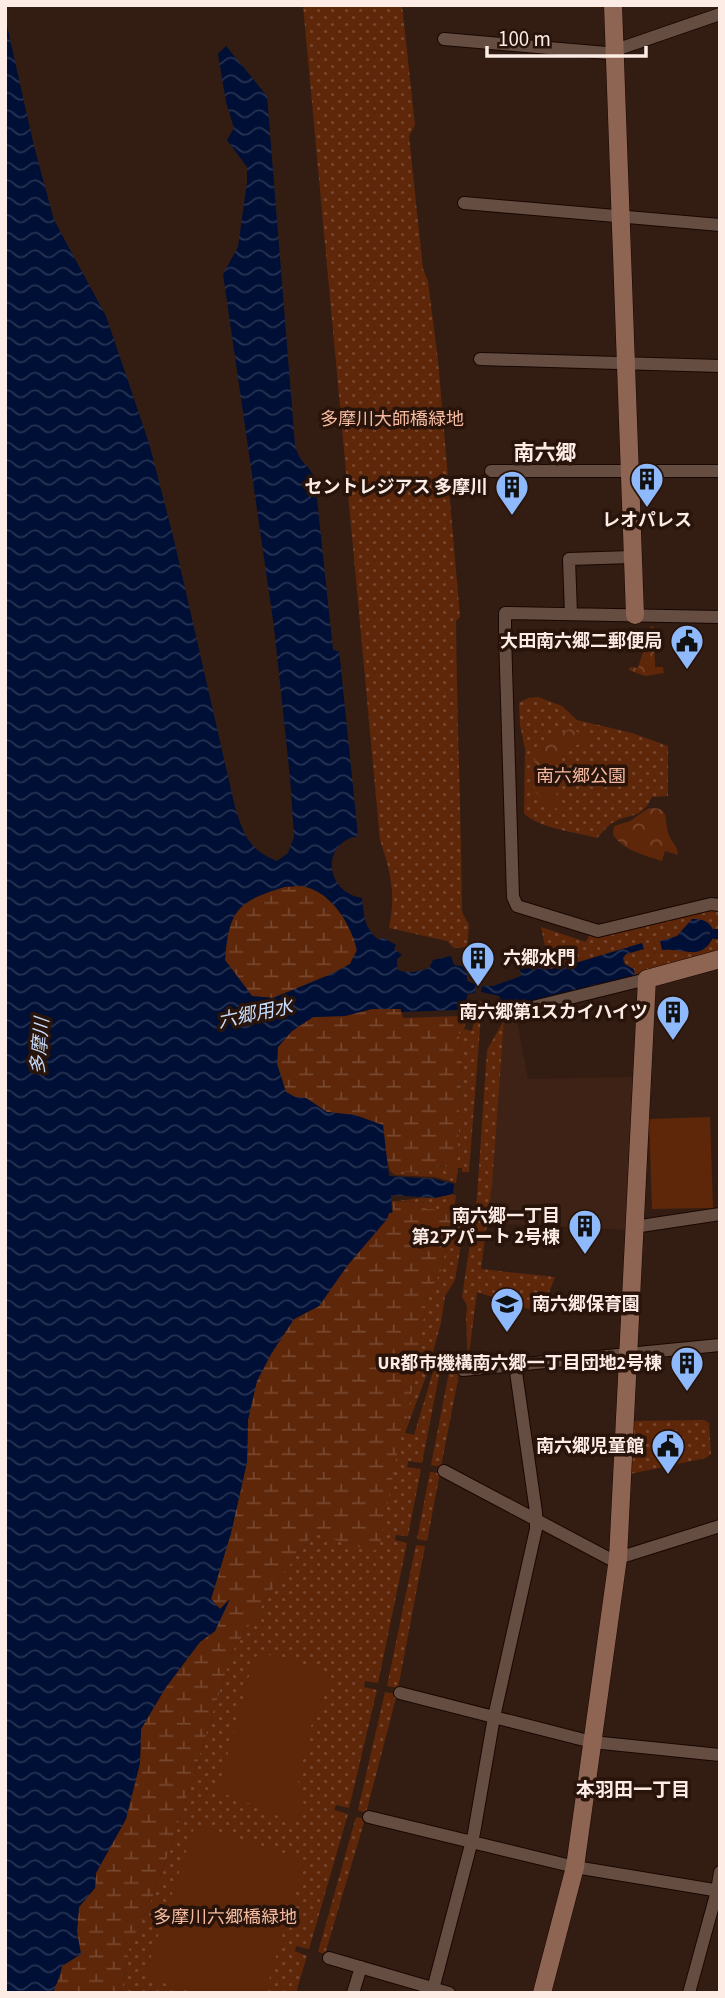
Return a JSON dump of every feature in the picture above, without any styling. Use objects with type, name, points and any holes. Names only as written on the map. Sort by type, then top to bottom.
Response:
[{"type":"street","points":[[613,5],[635,615]]},
{"type":"street","points":[[444,38],[607,53],[720,14]]},
{"type":"street","points":[[464,203],[720,226]]},
{"type":"street","points":[[480,359],[720,366]]},
{"type":"street","points":[[491,471],[720,471]]},
{"type":"street","points":[[571,614],[569,559],[632,557]]},
{"type":"street","points":[[720,617],[505,613],[513,897],[517,906],[597,931],[711,904],[720,905]]},
{"type":"street","points":[[509,1013],[720,960]]},
{"type":"street","points":[[542,1993],[575,1867],[618,1558],[647,979]]},
{"type":"street","points":[[634,1227],[720,1214]]},
{"type":"street","points":[[463,1370],[720,1345]]},
{"type":"street","points":[[433,1991],[471,1841],[494,1717],[537,1520],[515,1365]]},
{"type":"street","points":[[444,1471],[612,1560],[720,1526]]},
{"type":"street","points":[[400,1693],[592,1742],[720,1755]]},
{"type":"street","points":[[369,1817],[575,1867],[718,1891]]},
{"type":"street","points":[[689,1993],[718,1891],[720,1872]]},
{"type":"street","points":[[330,1958],[433,1991],[449,1993]]},
{"type":"street","points":[[353,1993],[361,1967]]},
{"type":"shaded area","points":[[516,1016],[528,1079],[636,1077],[630,1230],[488,1223],[504,1020]]},
{"type":"green space","name":"多摩川大師橋緑地","points":[[303,5],[402,5],[415,125],[409,136],[423,269],[428,281],[438,361],[460,617],[456,621],[457,694],[462,912],[469,925],[467,947],[454,948],[447,941],[389,928],[391,883],[380,840]]},
{"type":"green space","points":[[651,626],[654,627],[655,667],[663,667],[664,673],[645,676],[629,670],[630,667],[638,668]]},
{"type":"green space","name":"南六郷公園","points":[[538,697],[562,706],[577,720],[632,733],[668,746],[668,796],[652,797],[639,813],[612,823],[597,838],[547,826],[530,818],[524,813],[525,749],[519,703]]},
{"type":"green space","points":[[570,729],[583,734],[589,741],[563,753],[552,769],[551,779],[554,789],[571,811],[570,814],[562,813],[535,792],[533,770],[543,745]]},
{"type":"green space","points":[[649,808],[664,812],[667,830],[678,855],[665,851],[662,861],[629,849],[613,835],[614,826],[630,821]]},
{"type":"green space","points":[[304,886],[325,896],[345,921],[357,950],[350,964],[329,975],[273,998],[252,996],[225,960],[229,930],[238,910],[245,904],[284,887]]},
{"type":"green space","points":[[720,908],[720,955],[635,975],[623,958],[626,954],[644,949],[550,969],[541,927],[586,942],[592,929]]},
{"type":"green space","points":[[479,1001],[482,1002],[469,1172],[462,1172],[462,1168],[458,1168],[456,1183],[435,1177],[395,1175],[390,1171],[426,1173],[427,1166],[457,1167],[462,1057],[458,1027],[460,1016],[468,1009],[464,1029],[472,1031]]},
{"type":"green space","points":[[372,1009],[401,1009],[403,1018],[460,1016],[458,1027],[462,1057],[457,1167],[427,1166],[427,1173],[390,1171],[387,1160],[355,1115],[327,1112],[306,1098],[295,1097],[286,1092],[277,1064],[278,1047],[292,1031],[313,1017],[345,1016]]},
{"type":"green space","points":[[504,1020],[492,1184],[481,1269],[555,1277],[541,1313],[477,1292],[468,1362],[467,1305],[462,1297],[477,1197],[487,1050]]},
{"type":"green space","points":[[710,1117],[713,1208],[652,1209],[649,1119]]},
{"type":"green space","points":[[456,1195],[454,1211],[466,1212],[466,1215],[455,1280],[445,1296],[430,1362],[421,1361],[421,1366],[429,1368],[405,1433],[427,1296],[441,1271],[454,1212],[425,1209],[425,1203],[398,1201]]},
{"type":"green space","points":[[392,1201],[426,1203],[426,1209],[454,1211],[441,1271],[427,1296],[405,1433],[401,1433],[379,1549],[372,1551],[315,1532],[284,1572],[232,1652],[172,1843],[148,1909],[130,1944],[121,1993],[53,1993],[62,1966],[81,1954],[77,1932],[79,1907],[95,1888],[96,1873],[126,1819],[140,1763],[141,1729],[166,1687],[200,1642],[215,1631],[227,1602],[220,1609],[211,1599],[231,1533],[247,1462],[248,1420],[256,1381],[294,1319],[319,1306],[347,1266],[387,1219],[389,1213],[393,1212]]},
{"type":"green space","name":"多摩川六郷橋緑地","points":[[434,1369],[440,1370],[422,1463],[408,1461],[407,1467],[421,1469],[408,1536],[396,1535],[395,1540],[407,1543],[378,1683],[365,1681],[364,1687],[377,1690],[349,1808],[336,1805],[334,1810],[348,1814],[309,1949],[296,1946],[295,1951],[307,1956],[296,1993],[121,1993],[130,1944],[148,1909],[172,1843],[232,1652],[284,1572],[315,1532],[325,1537],[401,1433],[414,1435]]},
{"type":"green space","points":[[449,1372],[459,1374],[441,1467],[431,1465]]},
{"type":"green space","points":[[704,1420],[709,1423],[711,1454],[706,1458],[630,1474],[633,1421]]},
{"type":"green space","points":[[430,1472],[440,1473],[427,1541],[417,1539]]},
{"type":"green space","points":[[416,1545],[425,1546],[398,1688],[387,1686]]},
{"type":"green space","points":[[266,1654],[319,1669],[329,1675],[330,1685],[313,1719],[298,1783],[304,1805],[300,1813],[291,1819],[280,1817],[218,1789],[254,1658]]},
{"type":"green space","points":[[385,1692],[397,1694],[366,1813],[358,1810]]},
{"type":"green space","points":[[356,1817],[365,1819],[325,1954],[318,1952]]},
{"type":"green space","points":[[195,1825],[305,1860],[265,1993],[198,1993],[150,1979],[146,1972]]},
{"type":"water","name":"多摩川","points":[[5,17],[54,220],[106,316],[149,443],[241,826],[253,846],[277,861],[288,853],[294,837],[274,627],[223,274],[238,247],[247,182],[247,167],[227,140],[234,128],[226,102],[218,54],[226,46],[267,96],[295,445],[300,458],[323,492],[358,836],[346,840],[338,847],[333,856],[334,877],[349,894],[362,898],[370,931],[379,940],[382,937],[396,945],[394,949],[402,955],[397,959],[397,969],[409,972],[421,970],[429,968],[433,960],[451,956],[454,965],[467,967],[467,981],[475,984],[475,993],[468,994],[465,1004],[458,1010],[401,1012],[401,1009],[372,1009],[345,1016],[313,1017],[292,1031],[278,1047],[277,1064],[286,1092],[295,1097],[306,1098],[327,1112],[355,1115],[383,1125],[389,1176],[435,1179],[454,1184],[453,1194],[435,1198],[391,1195],[392,1213],[389,1213],[387,1219],[347,1266],[319,1306],[294,1319],[271,1354],[257,1381],[248,1420],[247,1462],[231,1533],[211,1599],[220,1609],[230,1599],[215,1631],[200,1642],[166,1687],[141,1729],[140,1763],[126,1819],[96,1873],[95,1888],[79,1907],[77,1932],[81,1954],[62,1966],[53,1993],[5,1993]],"holes":[[[284,887],[306,887],[325,896],[345,921],[357,950],[350,964],[329,975],[273,998],[252,996],[225,960],[229,930],[238,910],[256,898]]]},
{"type":"water","points":[[692,919],[704,920],[712,927],[715,934],[710,943],[704,949],[693,952],[662,950],[660,941],[677,936]]},
{"type":"water","points":[[642,943],[644,949],[626,954],[623,958],[624,964],[634,969],[635,975],[505,1007],[499,996],[481,992],[482,986],[493,986],[521,976],[520,969],[533,965],[534,969],[562,967]]},
{"type":"pier","points":[[314,471],[318,483],[323,487],[340,652],[333,650]]},
{"type":"waterway","name":"六郷用水","points":[[715,934],[720,934]]},
{"type":"place","name":"レオパレス","points":[[647,509]]},
{"type":"place","name":"セントレジアス 多摩川","points":[[512,517]]},
{"type":"place","name":"大田南六郷二郵便局","points":[[687,671]]},
{"type":"place","name":"六郷水門","points":[[478,988]]},
{"type":"place","name":"南六郷第1スカイハイツ","points":[[673,1042]]},
{"type":"place","name":"南六郷一丁目 第2アパート 2号棟","points":[[585,1256]]},
{"type":"place","name":"南六郷保育園","points":[[507,1334]]},
{"type":"place","name":"UR都市機構南六郷一丁目団地2号棟","points":[[687,1393]]},
{"type":"place","name":"南六郷児童館","points":[[668,1476]]},
{"type":"district","name":"南六郷","points":[[545,453]]},
{"type":"district","name":"本羽田一丁目","points":[[633,1789]]}]
